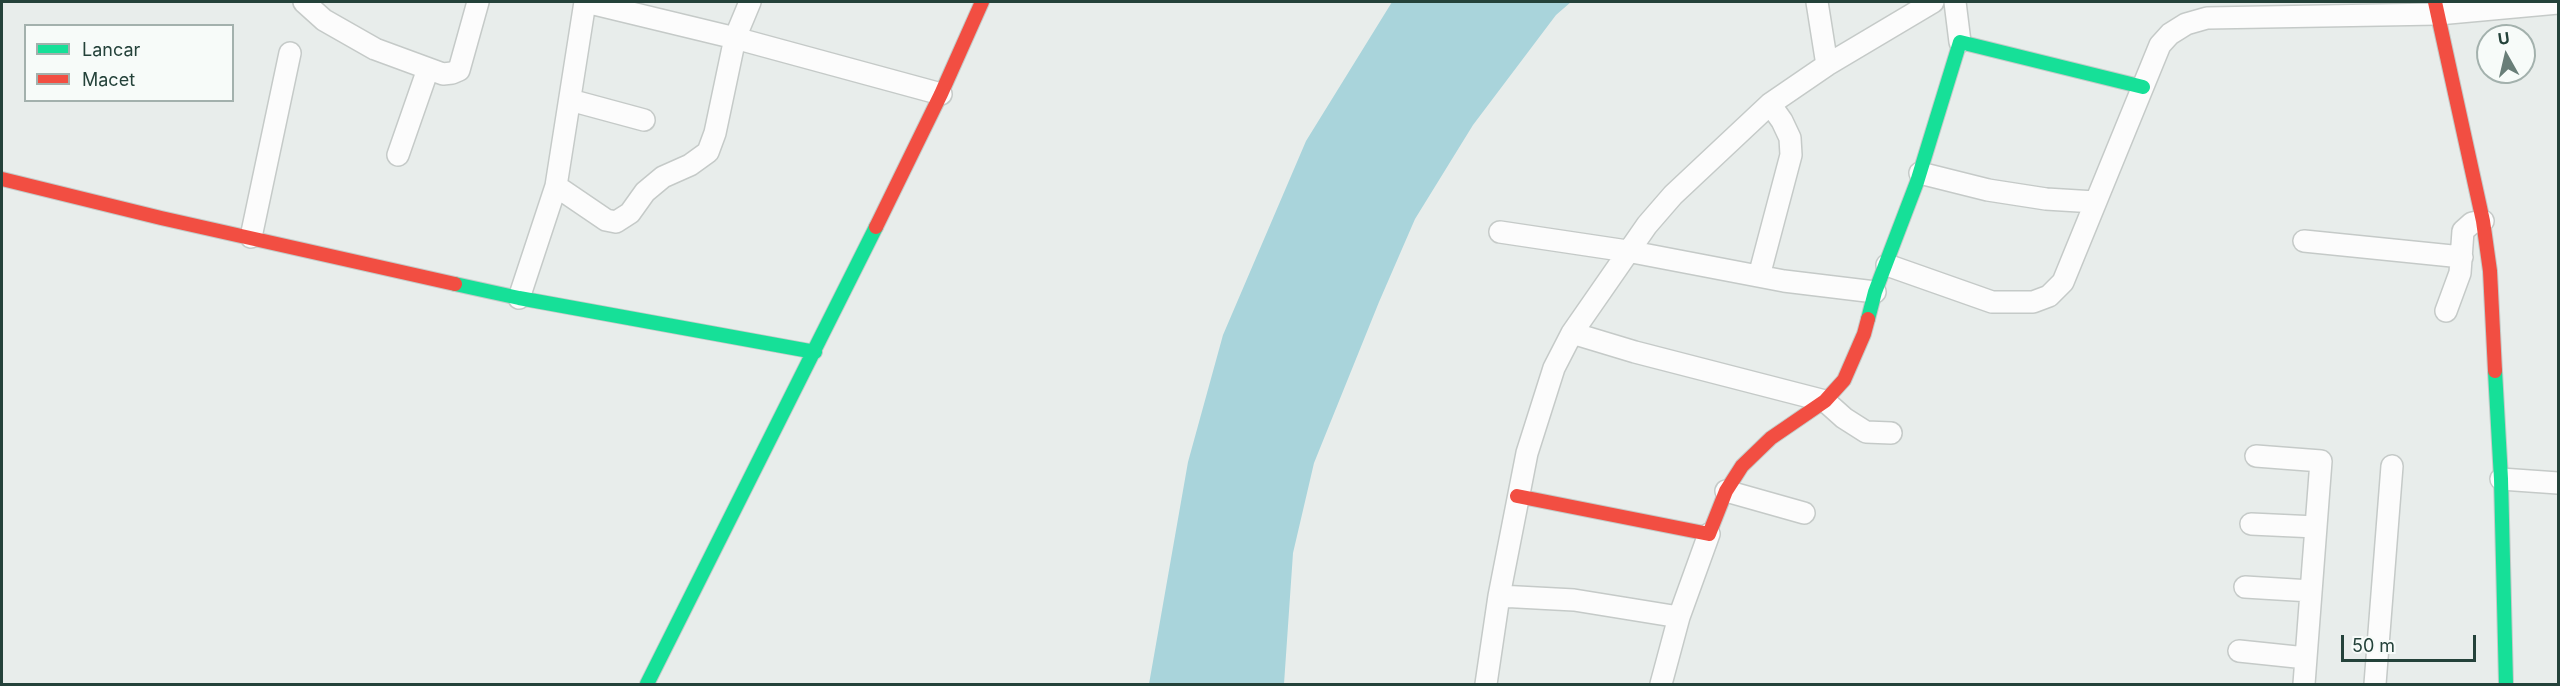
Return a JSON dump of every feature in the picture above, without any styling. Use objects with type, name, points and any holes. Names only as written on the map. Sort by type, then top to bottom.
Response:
[{"type":"street","points":[[304,2],[324,20],[375,49],[443,74],[452,74],[459,70],[478,2]]},
{"type":"street","points":[[519,298],[556,186],[586,2],[735,38],[941,94]]},
{"type":"street","points":[[556,186],[606,220],[616,222],[630,213],[645,192],[663,177],[690,165],[708,152],[715,134],[735,38],[750,2]]},
{"type":"street","points":[[647,684],[815,352],[941,94],[982,2]]},
{"type":"street","points":[[1817,2],[1827,65]]},
{"type":"street","points":[[1486,684],[1517,496],[1538,414],[1554,368],[1572,333],[1627,251],[1673,195],[1770,104],[1827,65],[1933,2]]},
{"type":"street","points":[[1661,684],[1679,617],[1726,491],[1742,466],[1755,452],[1771,438],[1825,401],[1844,380],[1864,334],[1875,292],[1920,173],[1960,42],[1955,2]]},
{"type":"street","points":[[1887,265],[1992,302],[2033,302],[2049,296],[2063,282],[2160,45],[2170,33],[2186,24],[2207,18],[2559,3]]},
{"type":"street","points":[[2436,8],[2483,221],[2491,281],[2502,479],[2506,684]]},
{"type":"street","points":[[1960,42],[2143,87]]},
{"type":"street","points":[[251,237],[290,53]]},
{"type":"street","points":[[398,155],[428,69]]},
{"type":"street","points":[[570,100],[644,120]]},
{"type":"street","points":[[1759,276],[1791,155],[1790,138],[1770,104]]},
{"type":"street","points":[[1920,173],[1988,190],[2046,199],[2095,202]]},
{"type":"street","points":[[2,179],[519,298],[815,352]]},
{"type":"street","points":[[2446,311],[2456,286],[2462,257],[2460,243],[2463,231],[2472,223],[2483,221]]},
{"type":"street","points":[[1500,232],[1627,251],[1759,276],[1875,292]]},
{"type":"street","points":[[2304,241],[2462,257]]},
{"type":"street","points":[[1572,333],[1635,352],[1825,401],[1844,418],[1866,432],[1891,433]]},
{"type":"street","points":[[2256,456],[2321,461],[2304,684]]},
{"type":"street","points":[[2375,684],[2392,466]]},
{"type":"street","points":[[2502,479],[2559,483]]},
{"type":"street","points":[[1726,491],[1804,513]]},
{"type":"street","points":[[1517,496],[1709,534]]},
{"type":"street","points":[[2251,524],[2316,527]]},
{"type":"street","points":[[2245,587],[2311,591]]},
{"type":"street","points":[[1499,596],[1574,600],[1679,617]]},
{"type":"street","points":[[2239,651],[2306,658]]},
{"type":"water","points":[[1392,2],[1571,2],[1556,15],[1473,125],[1415,219],[1379,302],[1314,463],[1293,553],[1284,684],[1149,684],[1188,462],[1223,335],[1306,141]]},
{"type":"traffic: fast","points":[[1868,319],[1875,292],[1917,182],[1960,42],[2143,87]]},
{"type":"traffic: fast","points":[[647,684],[876,227]]},
{"type":"traffic: fast","points":[[455,284],[519,298],[815,352]]},
{"type":"traffic: fast","points":[[2495,371],[2501,479],[2506,684]]},
{"type":"traffic: jam","points":[[876,227],[941,94],[982,2]]},
{"type":"traffic: jam","points":[[2435,2],[2483,221],[2490,271],[2495,371]]},
{"type":"traffic: jam","points":[[2,179],[161,218],[455,284]]},
{"type":"traffic: jam","points":[[1517,496],[1709,534],[1726,491],[1742,466],[1771,438],[1825,401],[1844,380],[1868,319]]}]
